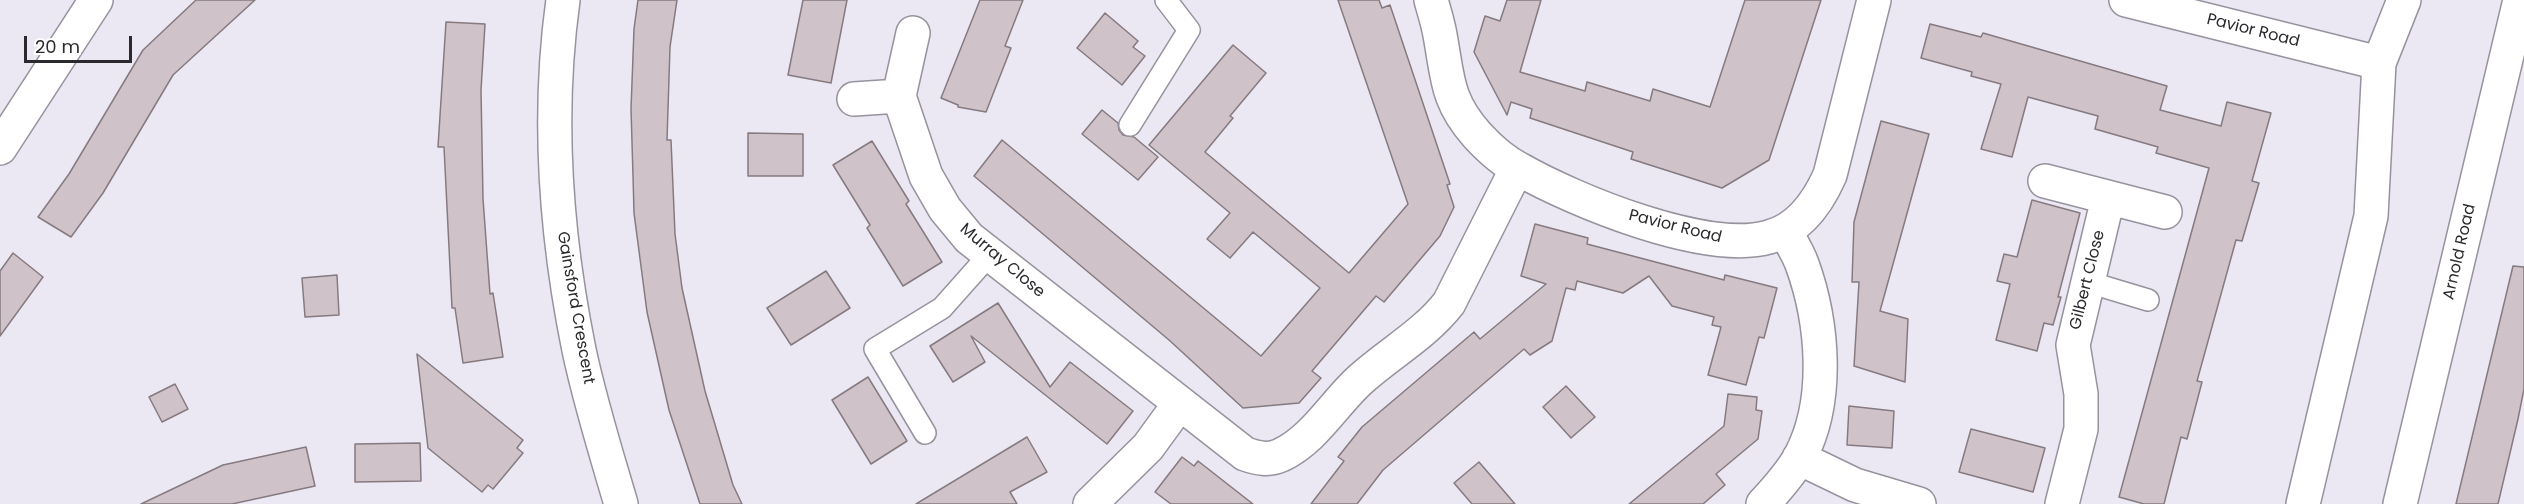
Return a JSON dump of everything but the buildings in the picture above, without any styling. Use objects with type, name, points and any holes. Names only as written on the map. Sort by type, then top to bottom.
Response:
[{"type":"street","points":[[0,148],[96,0]]},
{"type":"street","name":"Gainsford Crescent","points":[[563,0],[556,90],[557,179],[564,260],[579,350],[598,427],[621,504]]},
{"type":"street","name":"Pavior Road","points":[[1431,0],[1440,34],[1450,92],[1458,109],[1478,136],[1517,168],[1626,216],[1691,235],[1738,241],[1769,237],[1785,231],[1805,215],[1820,197],[1830,175],[1874,0]]},
{"type":"street","name":"Pavior Road","points":[[2126,0],[2379,63]]},
{"type":"street","points":[[2303,504],[2371,216],[2379,63],[2404,0]]},
{"type":"street","name":"Arnold Road","points":[[2400,504],[2520,0]]},
{"type":"street","points":[[854,99],[899,96],[913,33]]},
{"type":"street","name":"Murray Close","points":[[899,96],[926,176],[945,209],[969,238],[1245,454],[1262,459],[1278,457],[1296,448],[1360,380],[1437,318],[1449,303],[1517,168]]},
{"type":"street","points":[[2045,181],[2165,212]]},
{"type":"street","name":"Gilbert Close","points":[[2062,504],[2081,429],[2080,394],[2073,345],[2108,198]]},
{"type":"street","points":[[1763,504],[1799,458],[1809,435],[1819,385],[1820,344],[1812,296],[1801,261],[1785,231]]},
{"type":"street","points":[[1090,504],[1148,447],[1180,403]]},
{"type":"street","points":[[1799,458],[1855,485],[1919,504]]},
{"type":"lane","points":[[1130,124],[1189,30],[1166,0]]},
{"type":"lane","points":[[925,433],[875,349],[942,308],[990,254]]},
{"type":"lane","points":[[2088,282],[2148,300]]}]
